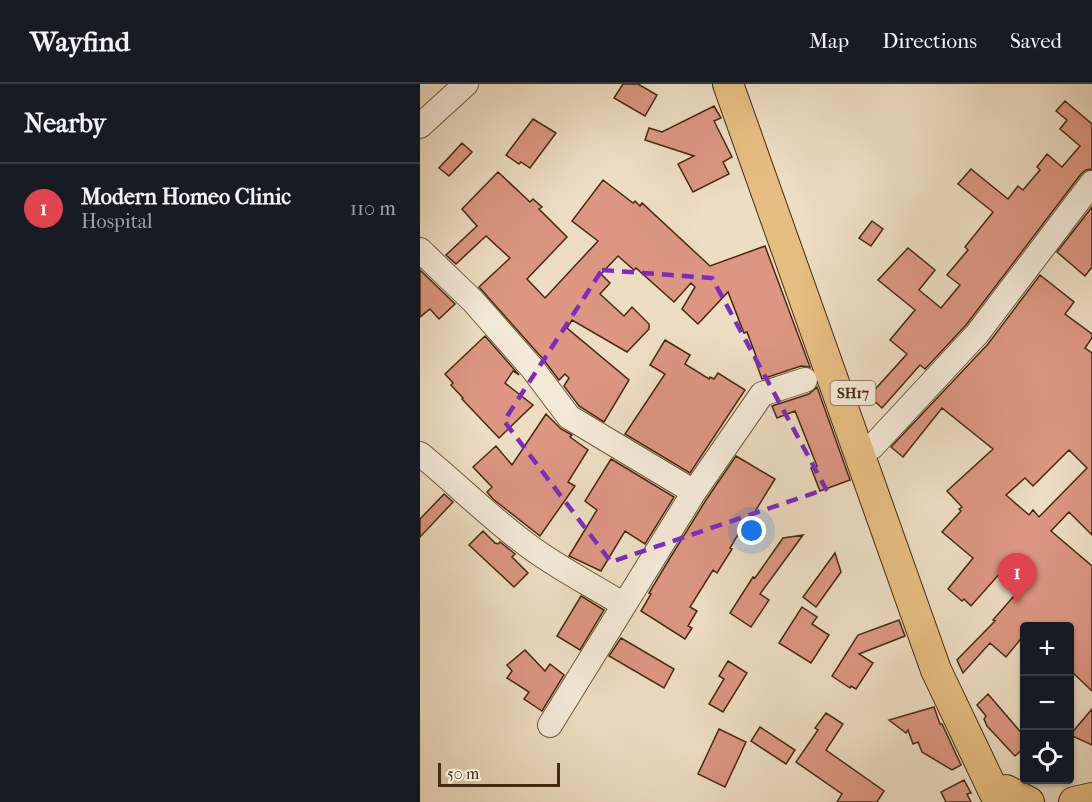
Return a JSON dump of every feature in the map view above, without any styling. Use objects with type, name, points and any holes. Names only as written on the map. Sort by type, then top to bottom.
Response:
[{"type":"main road","points":[[728,84],[936,670],[1006,798]]},
{"type":"main road","name":"SH17","points":[[748,84],[872,447],[1006,798]]},
{"type":"main road","points":[[1074,802],[1092,798]]},
{"type":"street","points":[[420,126],[466,84]]},
{"type":"street","points":[[872,447],[978,334],[1092,183]]},
{"type":"street","points":[[420,250],[473,301],[532,368],[569,417],[694,492]]},
{"type":"street","points":[[550,725],[694,492],[762,394],[805,380]]},
{"type":"street","points":[[420,454],[455,482],[483,511],[528,546],[624,605]]},
{"type":"highlighted area","points":[[602,270],[712,278],[826,489],[611,562],[504,421]]},
{"type":"building","points":[[623,84],[638,84],[657,95],[645,116],[614,98]]},
{"type":"building","points":[[1065,101],[1092,124],[1092,169],[1081,174],[966,325],[925,369],[920,365],[882,408],[869,396],[907,354],[890,340],[915,310],[878,280],[908,248],[935,270],[919,290],[941,308],[960,285],[947,275],[968,250],[965,247],[993,212],[958,184],[971,169],[1008,199],[1018,186],[1023,190],[1040,170],[1037,167],[1047,154],[1062,167],[1080,146],[1060,129],[1067,120],[1056,111]]},
{"type":"building","points":[[714,106],[721,118],[714,121],[732,157],[723,162],[729,174],[693,192],[678,164],[694,156],[645,140],[649,128],[662,132]]},
{"type":"building","points":[[533,119],[556,133],[530,168],[506,155]]},
{"type":"building","points":[[462,143],[472,152],[449,176],[439,168]]},
{"type":"building","points":[[498,172],[530,202],[533,199],[542,207],[539,209],[567,237],[527,279],[545,298],[598,241],[572,221],[603,180],[633,203],[635,201],[640,206],[642,203],[710,266],[765,246],[810,367],[801,366],[762,379],[747,332],[744,333],[728,292],[698,324],[682,309],[695,287],[691,283],[674,302],[636,268],[634,270],[618,256],[601,274],[610,283],[600,294],[624,316],[632,307],[649,324],[649,329],[627,352],[572,320],[567,328],[629,380],[604,422],[579,406],[564,386],[569,378],[565,374],[559,380],[479,287],[510,258],[486,236],[456,264],[446,255],[477,226],[462,209]]},
{"type":"building","points":[[1092,207],[1092,267],[1085,276],[1057,252]]},
{"type":"building","points":[[872,221],[883,229],[871,246],[859,238]]},
{"type":"building","points":[[420,270],[455,304],[439,319],[430,309],[420,317]]},
{"type":"building","points":[[1040,275],[1074,302],[1065,314],[1092,334],[1085,348],[1092,353],[1092,535],[1069,512],[1051,531],[1092,566],[1092,691],[1074,674],[1074,622],[1020,622],[1020,640],[1006,657],[990,643],[963,673],[957,660],[995,621],[993,620],[1028,580],[1009,563],[971,606],[948,589],[973,558],[942,532],[962,507],[947,491],[993,449],[942,408],[903,457],[891,447],[988,344]],"holes":[[[1069,450],[1087,468],[1039,517],[1033,510],[1029,515],[1006,495],[1025,478],[1033,486]]]},
{"type":"building","points":[[485,336],[519,375],[513,371],[505,383],[533,405],[499,438],[462,399],[445,374]]},
{"type":"building","points":[[665,340],[690,355],[685,364],[709,379],[710,377],[714,379],[718,373],[745,390],[690,473],[625,434],[665,374],[650,365]]},
{"type":"building","points":[[817,387],[850,480],[820,491],[811,468],[817,466],[795,411],[777,418],[772,406],[809,394]]},
{"type":"building","points":[[546,414],[561,429],[572,435],[570,437],[588,450],[568,482],[575,486],[540,536],[493,499],[487,492],[492,487],[473,467],[496,446],[512,465]]},
{"type":"building","points":[[736,456],[775,479],[751,518],[749,516],[717,573],[713,570],[690,607],[697,611],[688,626],[692,628],[685,639],[641,611],[670,558]]},
{"type":"building","points":[[611,459],[674,497],[645,544],[625,531],[601,571],[569,556],[597,510],[585,501]]},
{"type":"building","points":[[444,494],[453,502],[420,537],[420,519]]},
{"type":"building","points":[[483,531],[495,543],[500,542],[515,554],[512,557],[528,573],[514,587],[469,545]]},
{"type":"building","points":[[803,535],[760,594],[769,600],[751,627],[730,613],[753,577],[755,578],[783,538]]},
{"type":"building","points":[[835,553],[841,572],[816,607],[803,597]]},
{"type":"building","points":[[581,596],[604,610],[580,650],[557,636]]},
{"type":"building","points":[[802,607],[817,617],[812,624],[829,635],[811,663],[779,643]]},
{"type":"building","points":[[899,620],[905,636],[859,654],[873,663],[856,689],[851,686],[850,688],[832,676],[858,635]]},
{"type":"building","points":[[621,638],[674,669],[664,688],[609,656]]},
{"type":"building","points":[[525,650],[545,671],[550,664],[564,675],[542,711],[524,699],[529,692],[507,678],[512,671],[507,665]]},
{"type":"building","points":[[728,661],[747,673],[723,712],[709,704],[724,679],[719,676]]},
{"type":"building","points":[[988,694],[1020,731],[1020,752],[1015,756],[987,726],[984,719],[986,716],[977,705]]},
{"type":"building","points":[[934,707],[961,765],[952,770],[922,752],[918,742],[913,744],[908,730],[906,733],[889,720]]},
{"type":"building","points":[[1092,709],[1092,745],[1074,737],[1074,730]]},
{"type":"building","points":[[826,713],[843,724],[826,750],[884,791],[877,802],[837,802],[842,794],[796,762],[818,730],[815,728]]},
{"type":"building","points":[[760,727],[795,750],[786,764],[751,741]]},
{"type":"building","points":[[719,729],[746,742],[725,787],[698,774]]},
{"type":"building","points":[[964,780],[971,793],[967,794],[971,802],[946,802],[941,792]]},
{"type":"place","name":"Modern Homeo Clinic","points":[[1017,603]]}]
